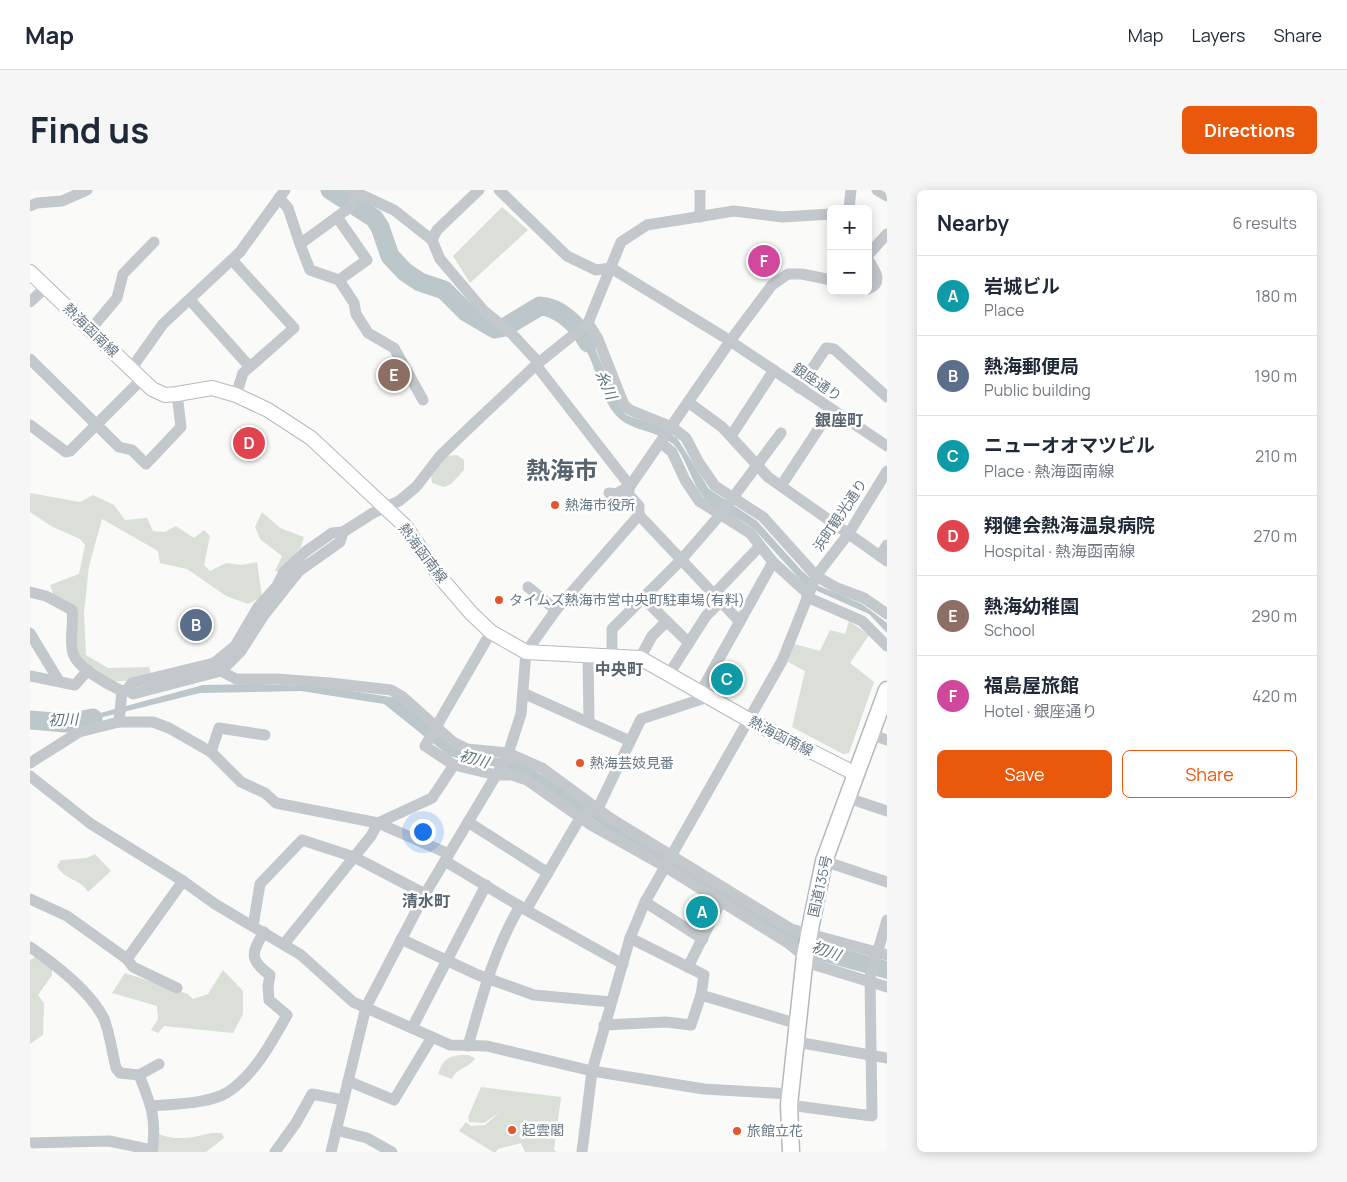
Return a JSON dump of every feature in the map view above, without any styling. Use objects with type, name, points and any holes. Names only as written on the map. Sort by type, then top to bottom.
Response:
[{"type":"highway","name":"国道135号","points":[[790,1152],[789,1099],[797,1042],[805,956],[814,936],[824,861],[887,690]]},
{"type":"main road","name":"熱海函南線","points":[[30,272],[152,389],[164,395],[212,388],[236,395],[268,410],[311,438],[387,507],[404,526],[440,577],[471,613],[491,632],[526,652],[640,658],[750,720],[856,774]]},
{"type":"street","points":[[30,206],[37,203],[62,201],[87,190]]},
{"type":"street","points":[[432,240],[437,230],[479,190]]},
{"type":"street","points":[[499,190],[567,256],[596,270],[611,268]]},
{"type":"street","points":[[700,190],[700,217]]},
{"type":"street","points":[[849,205],[851,190]]},
{"type":"street","points":[[877,190],[887,196]]},
{"type":"street","points":[[300,244],[350,207],[354,192],[394,210],[432,240],[440,259],[484,311],[511,333],[538,364],[630,486]]},
{"type":"street","points":[[131,369],[163,324],[232,260],[282,194],[310,270],[336,277],[339,280],[354,303],[356,314],[368,333],[394,348],[423,400]]},
{"type":"street","points":[[120,720],[123,694],[132,683],[156,683],[217,667],[235,646],[258,607],[277,586],[284,572],[305,552],[332,533],[343,532],[399,501],[416,487],[440,456],[538,364],[588,323],[621,242],[638,229],[647,225],[734,211],[782,216],[827,214]]},
{"type":"street","points":[[338,217],[367,260],[339,280]]},
{"type":"street","points":[[872,251],[887,234]]},
{"type":"street","points":[[91,329],[117,298],[123,274],[154,242]]},
{"type":"street","points":[[232,260],[294,328],[249,366],[243,373],[236,395]]},
{"type":"street","points":[[872,266],[878,280],[872,287]]},
{"type":"street","name":"銀座通り","points":[[611,268],[730,341],[887,446]]},
{"type":"street","points":[[331,1152],[366,1007],[425,894],[507,755],[521,714],[526,652],[556,610],[639,515],[639,506],[628,494],[630,486],[730,341],[772,285],[788,274],[802,274],[827,279]]},
{"type":"street","points":[[30,302],[46,287]]},
{"type":"street","points":[[190,300],[249,366]]},
{"type":"street","points":[[588,323],[598,339],[624,405],[666,435],[686,438],[699,464],[727,507],[773,562],[807,595],[862,620],[887,646]]},
{"type":"street","points":[[799,388],[826,348],[834,350],[887,397]]},
{"type":"street","points":[[30,360],[119,447],[132,450],[146,464],[181,427],[177,394]]},
{"type":"street","points":[[731,436],[774,370]]},
{"type":"street","points":[[30,425],[66,452],[70,451],[142,379]]},
{"type":"street","points":[[688,402],[731,436],[757,466],[781,486],[884,558],[887,545]]},
{"type":"street","points":[[781,486],[832,410]]},
{"type":"street","points":[[612,656],[612,629],[680,560],[727,507],[781,433]]},
{"type":"street","points":[[666,435],[685,480],[699,501],[763,517],[816,576],[837,588],[864,598],[887,614]]},
{"type":"street","name":"浜町観光通り","points":[[582,1152],[592,1070],[610,1002],[630,938],[645,902],[782,661],[816,576],[848,533],[887,471]]},
{"type":"street","points":[[609,493],[616,494],[630,486]]},
{"type":"street","points":[[639,515],[740,622]]},
{"type":"street","points":[[669,674],[717,598],[759,547]]},
{"type":"street","points":[[468,1046],[487,978],[506,930],[548,873],[580,818],[600,804],[641,719],[704,695],[740,622],[773,562]]},
{"type":"street","points":[[528,587],[556,610]]},
{"type":"street","points":[[30,592],[46,596],[72,610],[73,654],[88,670],[123,694]]},
{"type":"street","points":[[643,598],[689,642]]},
{"type":"street","points":[[640,658],[652,636],[666,622]]},
{"type":"street","points":[[491,632],[425,746],[454,765],[512,775],[527,780],[580,818],[721,901],[805,956],[815,965],[870,980],[887,987]]},
{"type":"street","points":[[30,633],[59,681]]},
{"type":"street","points":[[588,655],[589,722]]},
{"type":"street","points":[[217,667],[236,679],[277,679],[391,690],[403,697],[437,726],[452,742],[467,749],[507,755],[542,768],[596,808],[791,929],[882,954]]},
{"type":"street","points":[[30,676],[75,684],[88,670]]},
{"type":"street","points":[[523,693],[630,741]]},
{"type":"street","points":[[30,763],[80,732],[120,720],[153,722],[169,728],[211,752],[241,782],[265,793],[276,804],[378,823],[447,858],[523,908],[623,964]]},
{"type":"street","points":[[211,752],[219,728],[265,736]]},
{"type":"street","points":[[871,734],[887,740]]},
{"type":"street","points":[[284,944],[371,836],[378,823],[432,798],[454,765]]},
{"type":"street","points":[[30,776],[91,824],[183,881],[215,904],[301,955],[353,1002],[450,1045],[487,1046],[592,1070],[704,1089],[789,1099],[872,1116],[870,980],[882,954],[887,920]]},
{"type":"street","points":[[848,798],[887,811]]},
{"type":"street","points":[[468,822],[548,873]]},
{"type":"street","points":[[253,926],[260,884],[302,840],[354,857],[425,894]]},
{"type":"street","points":[[824,861],[887,882]]},
{"type":"street","points":[[127,959],[183,881]]},
{"type":"street","points":[[412,1028],[486,885]]},
{"type":"street","points":[[30,899],[67,916],[127,959],[133,966],[177,988]]},
{"type":"street","points":[[688,967],[721,901]]},
{"type":"street","points":[[645,902],[703,939]]},
{"type":"street","points":[[152,1106],[198,1102],[227,1093],[252,1070],[268,1047],[287,1015],[269,1000],[268,986],[270,975],[257,965],[254,957],[255,947],[264,932]]},
{"type":"street","points":[[604,1025],[666,1022],[691,1025],[701,995],[704,975],[630,938]]},
{"type":"street","points":[[401,939],[487,978],[534,994],[610,1002]]},
{"type":"street","points":[[30,946],[59,966],[96,998],[116,1068],[120,1073],[139,1074],[159,1064]]},
{"type":"street","points":[[701,995],[798,1024]]},
{"type":"street","points":[[348,1081],[394,1100],[432,1037]]},
{"type":"street","points":[[797,1042],[887,1058]]},
{"type":"street","points":[[30,1144],[109,1141],[152,1151],[156,1130],[152,1106],[139,1074]]},
{"type":"street","points":[[275,1152],[296,1123],[312,1094],[318,1093],[343,1100]]},
{"type":"street","points":[[336,1130],[367,1138],[392,1152]]},
{"type":"shaded area","points":[[502,207],[528,230],[470,283],[453,256]]},
{"type":"shaded area","points":[[457,455],[464,460],[464,470],[451,484],[444,487],[432,483],[431,474],[446,456]]},
{"type":"shaded area","points":[[30,493],[80,502],[93,495],[114,505],[125,520],[147,518],[153,531],[165,532],[176,526],[194,538],[204,530],[210,536],[204,565],[210,571],[226,563],[242,565],[257,562],[262,597],[248,604],[226,596],[187,569],[160,563],[158,551],[102,519],[89,566],[84,613],[86,655],[108,668],[149,667],[151,674],[137,680],[108,682],[74,652],[72,611],[54,596],[50,585],[79,574],[85,545],[80,539],[51,526],[30,512]]},
{"type":"shaded area","points":[[262,512],[280,528],[304,537],[301,547],[279,572],[275,571],[282,556],[260,539],[255,527]]},
{"type":"shaded area","points":[[849,621],[869,635],[850,663],[874,682],[849,753],[843,754],[792,727],[805,671],[788,662],[794,644],[820,651],[830,630],[845,634]]},
{"type":"shaded area","points":[[30,713],[72,715],[67,726],[30,727]]},
{"type":"shaded area","points":[[95,854],[111,871],[88,892],[81,884],[60,871],[57,866],[61,860],[87,858]]},
{"type":"shaded area","points":[[37,956],[52,967],[52,975],[38,995],[44,1003],[43,1035],[30,1044],[30,960]]},
{"type":"shaded area","points":[[223,970],[243,991],[243,1014],[233,1033],[164,1026],[158,1033],[151,1030],[158,1019],[157,1006],[112,993],[125,973],[188,994],[193,999],[208,994]]},
{"type":"shaded area","points":[[468,1055],[475,1058],[470,1064],[457,1072],[452,1079],[438,1074],[448,1058]]},
{"type":"shaded area","points":[[481,1087],[561,1097],[554,1150],[557,1152],[525,1152],[521,1143],[493,1152],[459,1131],[466,1122],[471,1126],[485,1125],[500,1112],[484,1123],[469,1122],[468,1117]]},
{"type":"shaded area","points":[[222,1133],[224,1138],[206,1152],[155,1152],[159,1134],[172,1138],[185,1138]]},
{"type":"water","points":[[574,320],[588,332],[619,404],[626,415],[658,426],[677,438],[709,489],[757,521],[801,570],[819,586],[862,604],[887,623],[887,633],[869,614],[806,586],[755,530],[706,500],[697,488],[681,454],[673,444],[658,435],[627,424],[614,413],[603,393],[586,350],[571,329]]},
{"type":"water","points":[[260,684],[327,687],[397,698],[463,751],[523,763],[789,931],[887,961],[887,979],[817,960],[517,772],[449,756],[384,704],[301,691],[200,693],[67,726],[71,721],[203,685]]},
{"type":"waterway","name":"糸川","points":[[330,190],[374,218],[380,227],[390,256],[405,272],[420,282],[444,290],[466,312],[495,329],[505,327],[540,306],[547,307],[568,318],[580,330],[588,343]]},
{"type":"waterway","name":"初川","points":[[30,720],[66,723],[93,718]]},
{"type":"place","name":"福島屋旅館","points":[[764,261]]},
{"type":"place","name":"熱海幼稚園","points":[[394,375]]},
{"type":"place","name":"翔健会熱海温泉病院","points":[[249,443]]},
{"type":"place","name":"熱海市役所","points":[[555,505]]},
{"type":"place","name":"タイムズ熱海市営中央町駐車場(有料)","points":[[499,600]]},
{"type":"place","name":"熱海郵便局","points":[[196,625]]},
{"type":"place","name":"ニューオオマツビル","points":[[727,679]]},
{"type":"place","name":"熱海芸妓見番","points":[[580,763]]},
{"type":"place","name":"岩城ビル","points":[[702,912]]},
{"type":"place","name":"起雲閣","points":[[512,1130]]},
{"type":"place","name":"旅館立花","points":[[737,1131]]},
{"type":"district","name":"銀座町","points":[[839,420]]},
{"type":"district","name":"熱海市","points":[[562,471]]},
{"type":"district","name":"中央町","points":[[619,669]]},
{"type":"district","name":"清水町","points":[[426,901]]}]
